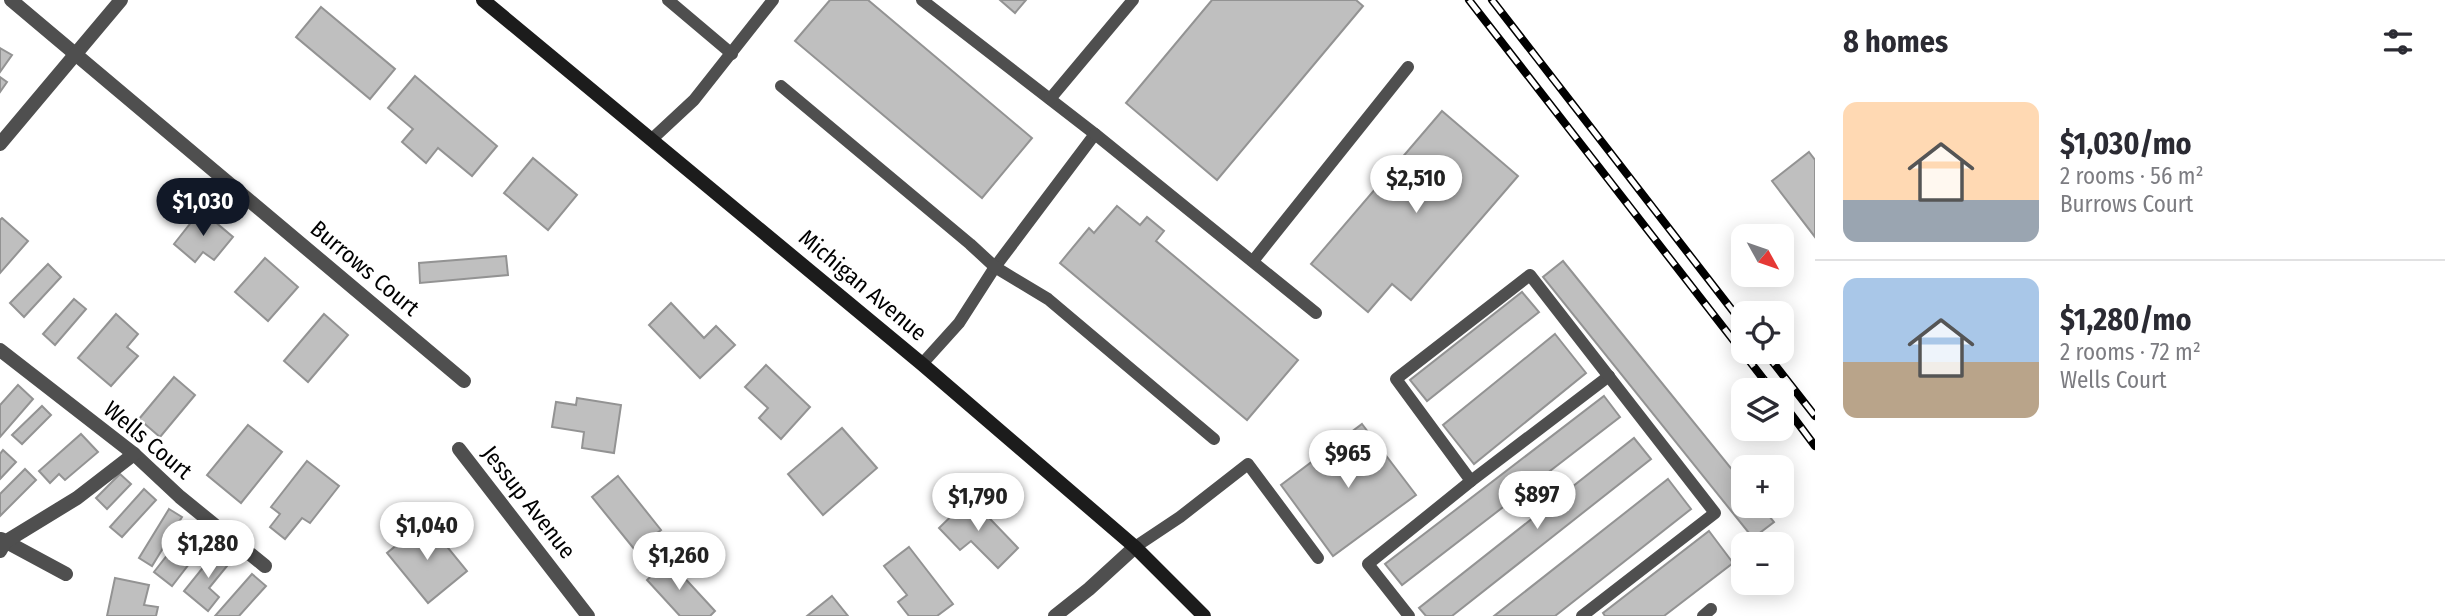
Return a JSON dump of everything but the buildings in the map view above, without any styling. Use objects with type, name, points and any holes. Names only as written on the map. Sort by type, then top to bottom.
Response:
[{"type":"main road","name":"Michigan Avenue","points":[[483,0],[922,364],[1135,547],[1204,616]]},
{"type":"street","name":"Burrows Court","points":[[11,0],[464,381]]},
{"type":"street","points":[[0,144],[121,0]]},
{"type":"street","name":"Wells Court","points":[[0,350],[134,454],[180,497],[265,566]]},
{"type":"street","name":"Jessup Avenue","points":[[458,449],[588,616]]},
{"type":"street","points":[[2,544],[77,498],[134,454]]},
{"type":"street","points":[[2,544],[66,574]]},
{"type":"street","points":[[1055,616],[1135,547]]},
{"type":"lane","points":[[668,0],[732,54]]},
{"type":"lane","points":[[651,140],[694,100],[773,0]]},
{"type":"lane","points":[[922,0],[1095,134],[1316,313]]},
{"type":"lane","points":[[1050,99],[1133,0]]},
{"type":"lane","points":[[1253,261],[1408,67]]},
{"type":"lane","points":[[780,86],[995,267],[1048,299],[1214,439]]},
{"type":"lane","points":[[922,364],[959,323],[995,267],[1095,134]]},
{"type":"lane","points":[[1471,481],[1396,379],[1530,275],[1715,513],[1584,615]]},
{"type":"lane","points":[[1409,616],[1368,564],[1609,376]]},
{"type":"lane","points":[[1135,547],[1180,517],[1248,464],[1318,558]]},
{"type":"railway","points":[[1469,0],[1763,378]]},
{"type":"railway","points":[[1492,0],[1731,309]]},
{"type":"railway","points":[[1774,364],[1815,416]]},
{"type":"railway","points":[[1794,418],[1815,446]]}]
